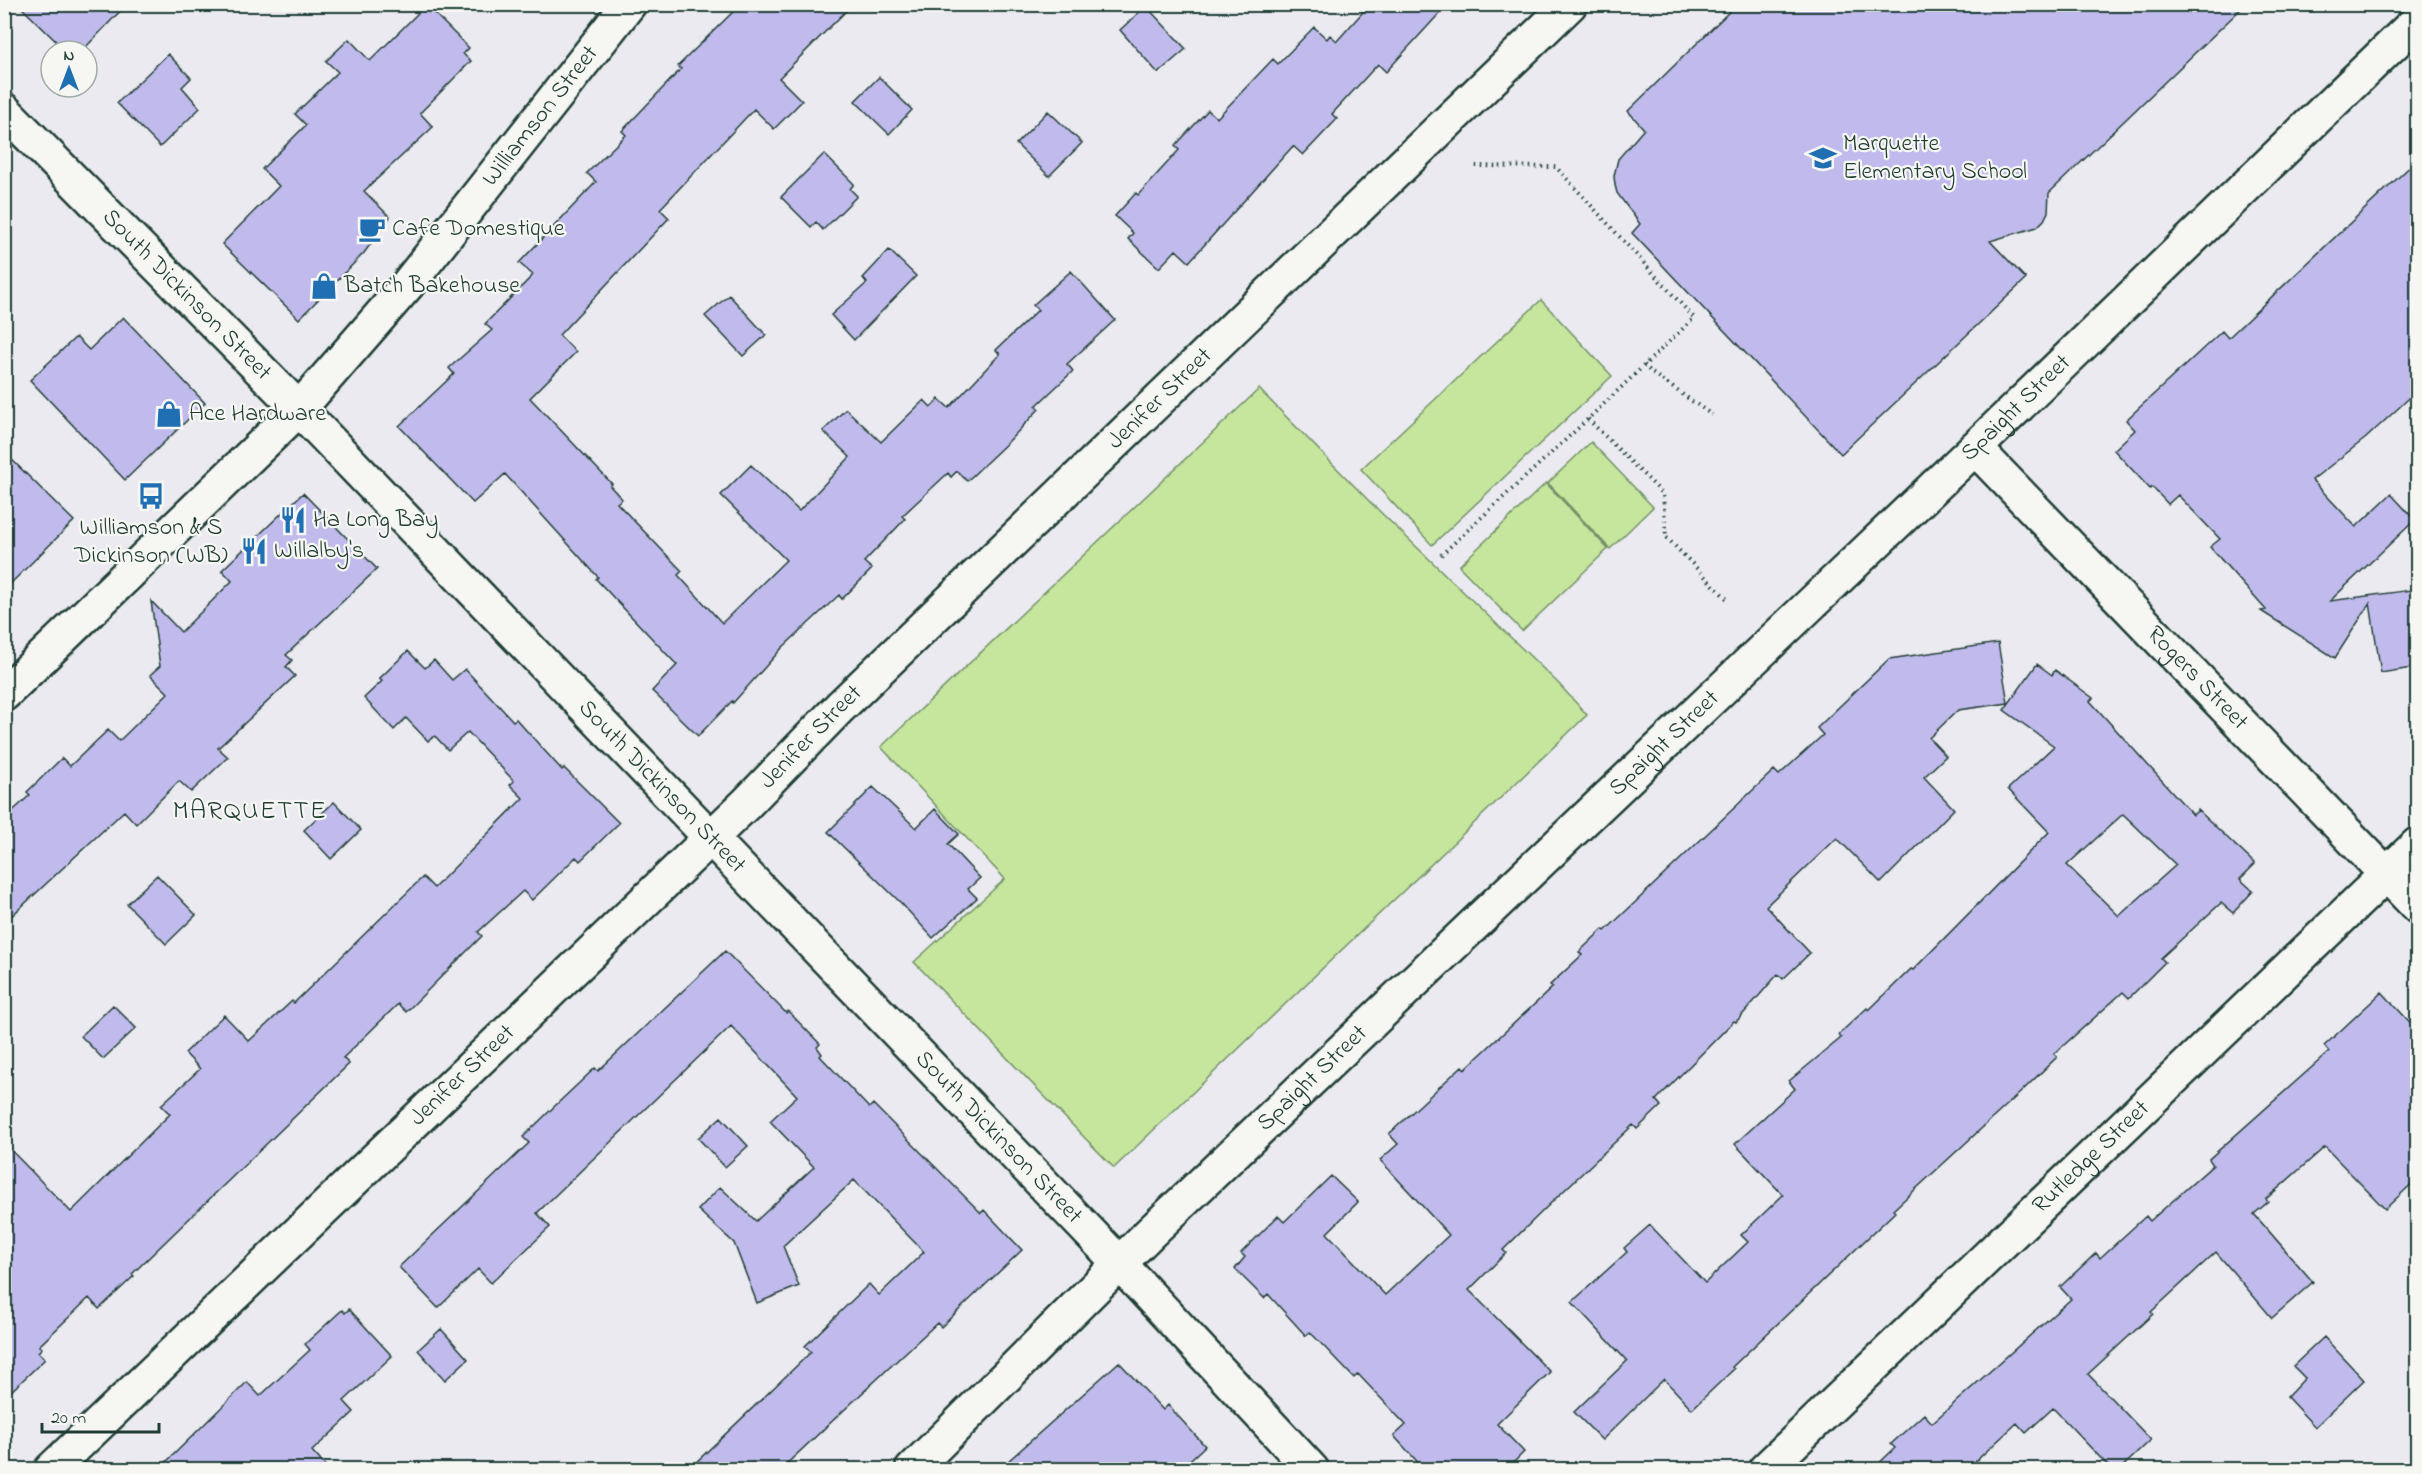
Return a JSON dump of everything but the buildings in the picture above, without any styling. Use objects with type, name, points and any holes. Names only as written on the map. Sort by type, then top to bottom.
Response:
[{"type":"street","name":"Williamson Street","points":[[4,693],[299,409],[408,284],[629,4]]},
{"type":"street","name":"Jenifer Street","points":[[51,1470],[710,838],[849,698],[1558,8]]},
{"type":"street","name":"Spaight Street","points":[[912,1470],[1119,1263],[1975,448],[2418,20]]},
{"type":"street","name":"South Dickinson Street","points":[[4,110],[299,409],[1119,1263],[1312,1470]]},
{"type":"street","name":"Rogers Street","points":[[1975,448],[2418,907]]},
{"type":"street","name":"Rutledge Street","points":[[1764,1470],[2418,844]]},
{"type":"path","points":[[1441,555],[1694,318],[1556,167],[1475,166]]},
{"type":"path","points":[[1644,365],[1712,415]]},
{"type":"path","points":[[1588,419],[1663,494],[1666,537],[1729,601]]},
{"type":"green space","points":[[1541,300],[1612,376],[1432,545],[1361,469]]},
{"type":"green space","points":[[1259,389],[1371,503],[1558,683],[1587,715],[1114,1168],[914,962],[1005,879],[881,747]]},
{"type":"green space","points":[[1591,442],[1653,507],[1610,549],[1548,483]]},
{"type":"green space","points":[[1546,483],[1608,549],[1522,631],[1459,566]]},
{"type":"place","name":"Marquette Elementary School","points":[[1823,158]]},
{"type":"place","name":"Cafe Domestique","points":[[372,229]]},
{"type":"place","name":"Batch Bakehouse","points":[[324,286]]},
{"type":"place","name":"Ace Hardware","points":[[169,414]]},
{"type":"place","name":"Williamson & S Dickinson (WB)","points":[[151,496]]},
{"type":"place","name":"Ha Long Bay","points":[[293,520]]},
{"type":"place","name":"Willalby's","points":[[254,551]]},
{"type":"district","name":"MARQUETTE","points":[[250,812]]}]
